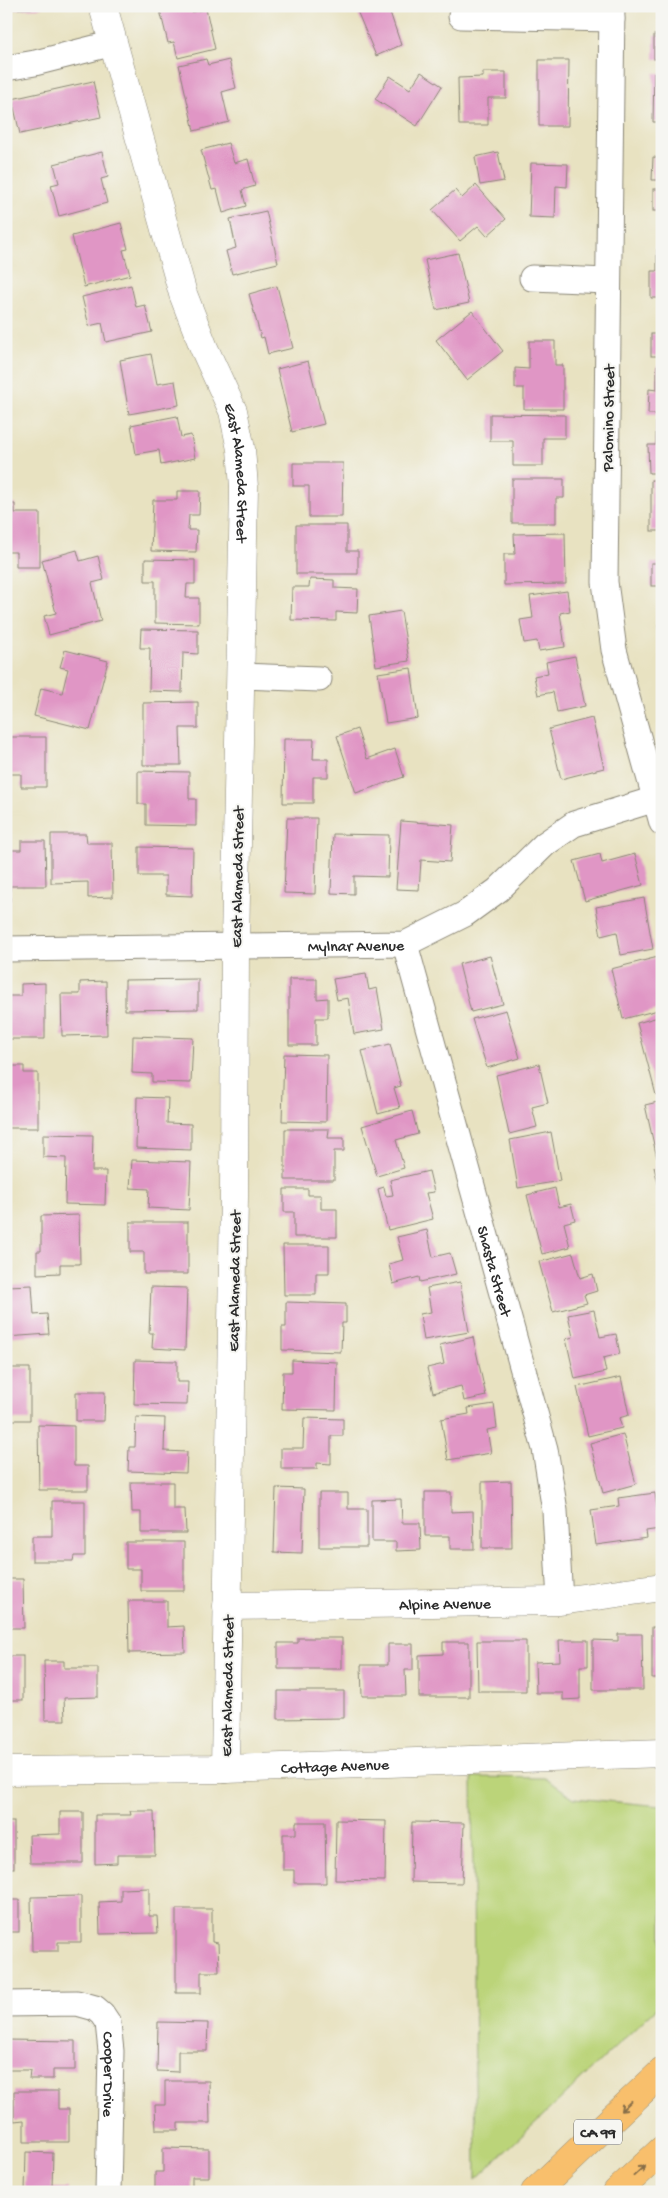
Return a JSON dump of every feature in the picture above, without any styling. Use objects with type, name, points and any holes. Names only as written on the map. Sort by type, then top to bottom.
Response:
[{"type":"highway","name":"CA 99","points":[[535,2192],[662,2072]]},
{"type":"highway","points":[[617,2192],[662,2150]]},
{"type":"street","name":"East Alameda Street","points":[[103,6],[183,294],[204,348],[233,411],[241,449],[244,487],[235,945],[234,1197],[225,1769]]},
{"type":"street","points":[[461,16],[612,13]]},
{"type":"street","name":"Palomino Street","points":[[612,13],[605,582],[614,650],[658,798],[662,823]]},
{"type":"street","points":[[6,68],[35,63],[114,43]]},
{"type":"street","points":[[532,278],[608,281]]},
{"type":"street","points":[[241,676],[320,679]]},
{"type":"street","name":"Mylnar Avenue","points":[[6,949],[405,944],[465,914],[498,890],[545,844],[574,824],[658,798]]},
{"type":"street","name":"Shasta Street","points":[[405,944],[545,1449],[555,1510],[560,1601]]},
{"type":"street","name":"Alpine Avenue","points":[[228,1606],[560,1601],[662,1587]]},
{"type":"street","name":"Cottage Avenue","points":[[6,1771],[225,1769],[662,1753]]},
{"type":"street","name":"Cooper Drive","points":[[6,2004],[77,2003],[94,2008],[102,2014],[108,2023],[111,2051],[108,2192]]},
{"type":"green space","points":[[472,1777],[545,1778],[574,1798],[662,1806],[662,2003],[476,2179]]},
{"type":"building","points":[[9,6],[42,6],[42,8],[9,9]]},
{"type":"building","points":[[159,6],[191,6],[192,12],[206,9],[215,49],[178,58],[174,42],[168,43]]},
{"type":"building","points":[[355,6],[388,6],[401,45],[376,56]]},
{"type":"building","points":[[654,35],[662,35],[662,59],[654,59]]},
{"type":"building","points":[[206,59],[208,65],[229,60],[236,88],[222,92],[229,122],[194,131],[179,65]]},
{"type":"building","points":[[539,60],[569,60],[568,126],[539,126]]},
{"type":"building","points":[[421,72],[442,86],[417,126],[375,99],[390,76],[410,89]]},
{"type":"building","points":[[483,72],[506,72],[506,98],[488,98],[488,125],[459,125],[458,78],[483,77]]},
{"type":"building","points":[[654,73],[662,73],[662,122],[653,122]]},
{"type":"building","points":[[93,81],[101,117],[20,134],[12,99]]},
{"type":"building","points":[[6,116],[8,116],[9,155],[6,156]]},
{"type":"building","points":[[228,143],[234,163],[248,159],[255,186],[242,190],[246,206],[223,213],[217,189],[212,190],[201,150]]},
{"type":"building","points":[[102,152],[108,177],[101,179],[107,203],[59,216],[51,185],[59,183],[54,164]]},
{"type":"building","points":[[498,152],[504,181],[480,185],[475,157]]},
{"type":"building","points":[[653,157],[662,158],[662,180],[652,180]]},
{"type":"building","points":[[531,163],[568,164],[567,187],[556,186],[555,218],[529,217]]},
{"type":"building","points":[[476,185],[506,219],[487,236],[478,226],[460,241],[432,210],[455,190],[462,198]]},
{"type":"building","points":[[653,189],[662,189],[662,211],[653,211]]},
{"type":"building","points":[[266,211],[278,263],[232,274],[226,251],[236,248],[230,219]]},
{"type":"building","points":[[121,223],[128,249],[123,250],[130,275],[84,287],[72,236]]},
{"type":"building","points":[[657,249],[662,249],[662,298],[651,298],[651,271],[657,271]]},
{"type":"building","points":[[458,253],[469,303],[436,310],[425,260]]},
{"type":"building","points":[[131,285],[136,307],[145,305],[152,332],[106,342],[102,323],[89,326],[82,297]]},
{"type":"building","points":[[277,286],[293,348],[268,354],[264,337],[261,338],[249,294]]},
{"type":"building","points":[[472,311],[503,351],[467,380],[436,340]]},
{"type":"building","points":[[651,334],[662,334],[662,356],[651,356]]},
{"type":"building","points":[[529,341],[555,341],[555,365],[563,365],[563,409],[524,409],[524,388],[515,388],[515,368],[529,369]]},
{"type":"building","points":[[151,354],[157,384],[175,381],[179,405],[129,414],[120,360]]},
{"type":"building","points":[[308,361],[324,424],[292,432],[277,369]]},
{"type":"building","points":[[657,365],[662,365],[662,414],[648,414],[649,389],[657,390]]},
{"type":"building","points":[[490,414],[565,415],[565,438],[543,438],[543,466],[513,466],[513,441],[490,441]]},
{"type":"building","points":[[177,416],[181,437],[191,435],[195,458],[161,465],[159,450],[136,454],[131,425]]},
{"type":"building","points":[[656,422],[662,422],[662,473],[649,473],[648,445],[656,445]]},
{"type":"building","points":[[293,463],[343,463],[342,517],[309,517],[309,486],[293,486]]},
{"type":"building","points":[[512,479],[564,479],[564,498],[556,498],[556,523],[512,523]]},
{"type":"building","points":[[651,480],[662,480],[662,531],[651,531]]},
{"type":"building","points":[[177,491],[200,491],[199,515],[189,515],[188,530],[197,530],[196,552],[151,551],[153,500],[177,500]]},
{"type":"building","points":[[6,504],[15,504],[15,513],[40,513],[40,567],[16,567],[16,552],[6,552]]},
{"type":"building","points":[[296,525],[347,525],[347,551],[358,551],[358,574],[296,574]]},
{"type":"building","points":[[565,533],[566,584],[504,585],[504,554],[515,554],[514,534]]},
{"type":"building","points":[[77,550],[80,561],[98,556],[104,580],[92,583],[101,621],[49,635],[44,616],[56,613],[42,560]]},
{"type":"building","points":[[145,559],[195,560],[195,584],[187,584],[186,598],[199,598],[199,624],[155,623],[155,581],[145,581]]},
{"type":"building","points":[[651,563],[662,563],[662,586],[651,586]]},
{"type":"building","points":[[310,579],[334,580],[334,588],[358,589],[357,613],[336,612],[336,621],[291,620],[292,587],[309,587]]},
{"type":"building","points":[[567,591],[570,611],[560,613],[565,647],[539,651],[537,641],[524,643],[520,620],[533,618],[530,596]]},
{"type":"building","points":[[401,611],[409,661],[376,666],[369,616]]},
{"type":"building","points":[[658,625],[662,625],[662,648],[660,648]]},
{"type":"building","points":[[141,629],[198,630],[198,654],[183,653],[182,692],[149,691],[150,648],[140,648]]},
{"type":"building","points":[[65,650],[108,661],[90,730],[34,716],[41,688],[62,693],[68,669],[60,667]]},
{"type":"building","points":[[575,656],[585,706],[557,712],[553,692],[538,695],[534,676],[548,673],[546,662]]},
{"type":"building","points":[[411,668],[418,718],[386,723],[378,673]]},
{"type":"building","points":[[198,702],[198,728],[180,728],[181,765],[143,765],[143,703]]},
{"type":"building","points":[[592,718],[604,768],[561,779],[549,729]]},
{"type":"building","points":[[357,729],[367,759],[395,749],[404,777],[356,793],[337,736]]},
{"type":"building","points":[[6,737],[46,737],[46,787],[21,787],[21,774],[6,774]]},
{"type":"building","points":[[284,739],[314,739],[313,759],[328,759],[328,777],[313,777],[313,803],[283,803]]},
{"type":"building","points":[[138,771],[189,772],[189,799],[196,799],[196,826],[146,825],[146,804],[138,804]]},
{"type":"building","points":[[287,818],[317,818],[315,894],[284,893]]},
{"type":"building","points":[[401,821],[453,825],[450,862],[421,860],[419,890],[396,889]]},
{"type":"building","points":[[51,834],[86,834],[87,843],[112,843],[113,897],[88,898],[88,882],[51,883]]},
{"type":"building","points":[[333,834],[389,835],[388,877],[354,876],[354,894],[331,893]]},
{"type":"building","points":[[21,841],[45,841],[46,886],[10,886],[10,901],[6,901],[6,850],[21,850]]},
{"type":"building","points":[[139,847],[193,848],[192,896],[166,895],[166,876],[139,876]]},
{"type":"building","points":[[600,854],[602,863],[635,854],[643,885],[585,901],[574,861]]},
{"type":"building","points":[[644,898],[653,949],[621,955],[617,932],[601,936],[596,907]]},
{"type":"building","points":[[490,956],[503,1004],[471,1012],[459,964]]},
{"type":"building","points":[[658,957],[662,970],[662,1009],[623,1019],[611,969]]},
{"type":"building","points":[[366,974],[369,990],[377,988],[384,1029],[354,1034],[348,998],[337,1000],[333,979]]},
{"type":"building","points":[[198,979],[198,1009],[125,1010],[125,980]]},
{"type":"building","points":[[289,979],[317,979],[317,999],[328,998],[328,1018],[316,1018],[316,1045],[289,1045]]},
{"type":"building","points":[[106,981],[107,1035],[62,1036],[61,994],[80,994],[80,982]]},
{"type":"building","points":[[45,983],[45,1039],[6,1039],[6,996],[21,996],[21,984]]},
{"type":"building","points":[[506,1010],[520,1058],[487,1068],[472,1019]]},
{"type":"building","points":[[662,1016],[662,1094],[656,1095],[637,1023]]},
{"type":"building","points":[[133,1036],[193,1038],[191,1083],[152,1082],[152,1074],[132,1073]]},
{"type":"building","points":[[390,1044],[401,1086],[394,1088],[400,1108],[378,1114],[362,1051]]},
{"type":"building","points":[[284,1054],[327,1055],[326,1122],[282,1121]]},
{"type":"building","points":[[539,1064],[548,1103],[532,1107],[537,1127],[509,1134],[496,1075]]},
{"type":"building","points":[[6,1066],[24,1066],[24,1073],[38,1073],[38,1128],[7,1128]]},
{"type":"building","points":[[137,1097],[168,1098],[167,1123],[191,1124],[191,1150],[136,1148]]},
{"type":"building","points":[[662,1101],[662,1156],[657,1158],[645,1105]]},
{"type":"building","points":[[412,1111],[418,1134],[396,1140],[404,1168],[377,1176],[362,1126]]},
{"type":"building","points":[[285,1129],[329,1129],[328,1138],[344,1138],[344,1151],[334,1151],[334,1180],[285,1180]]},
{"type":"building","points":[[551,1132],[560,1181],[518,1188],[510,1140]]},
{"type":"building","points":[[43,1134],[93,1135],[92,1171],[106,1171],[105,1205],[65,1204],[66,1158],[43,1157]]},
{"type":"building","points":[[132,1160],[191,1162],[189,1210],[148,1208],[149,1189],[130,1188]]},
{"type":"building","points":[[662,1165],[662,1195],[661,1195],[654,1167]]},
{"type":"building","points":[[429,1171],[434,1192],[426,1193],[433,1219],[388,1230],[378,1189],[384,1187],[386,1196],[393,1195],[390,1180]]},
{"type":"building","points":[[555,1188],[559,1207],[571,1204],[575,1220],[564,1223],[570,1247],[542,1254],[527,1195]]},
{"type":"building","points":[[284,1189],[308,1189],[308,1195],[321,1195],[321,1209],[337,1209],[337,1237],[294,1237],[294,1212],[284,1212]]},
{"type":"building","points":[[79,1215],[80,1264],[60,1264],[60,1273],[37,1274],[37,1251],[41,1251],[41,1216]]},
{"type":"building","points":[[130,1222],[188,1222],[188,1274],[144,1274],[144,1252],[130,1252]]},
{"type":"building","points":[[427,1230],[433,1257],[450,1253],[456,1274],[420,1282],[419,1277],[393,1284],[389,1264],[403,1260],[397,1237]]},
{"type":"building","points":[[283,1245],[329,1245],[329,1273],[316,1273],[316,1295],[284,1295]]},
{"type":"building","points":[[573,1253],[580,1278],[593,1274],[597,1291],[584,1295],[587,1303],[553,1312],[539,1262]]},
{"type":"building","points":[[460,1282],[469,1332],[424,1340],[420,1314],[431,1312],[427,1288]]},
{"type":"building","points":[[32,1285],[34,1315],[47,1314],[49,1334],[6,1337],[6,1305],[9,1305],[7,1286]]},
{"type":"building","points":[[151,1287],[187,1288],[185,1350],[152,1348],[153,1333],[149,1333]]},
{"type":"building","points":[[286,1302],[346,1304],[346,1323],[342,1323],[341,1352],[282,1350],[282,1327],[286,1327]]},
{"type":"building","points":[[594,1310],[600,1337],[616,1334],[620,1354],[603,1358],[606,1372],[575,1379],[566,1339],[573,1337],[568,1315]]},
{"type":"building","points":[[473,1337],[486,1396],[464,1401],[461,1386],[433,1393],[427,1368],[444,1364],[440,1345]]},
{"type":"building","points":[[135,1360],[177,1361],[177,1382],[188,1382],[187,1405],[134,1404]]},
{"type":"building","points":[[292,1360],[337,1362],[336,1410],[282,1409],[283,1372],[292,1372]]},
{"type":"building","points":[[6,1368],[30,1368],[30,1420],[9,1420],[9,1398],[6,1398]]},
{"type":"building","points":[[621,1377],[629,1415],[619,1418],[622,1428],[588,1436],[577,1387]]},
{"type":"building","points":[[76,1392],[105,1392],[104,1421],[76,1421]]},
{"type":"building","points":[[494,1404],[497,1428],[487,1430],[491,1453],[448,1460],[441,1419],[469,1414],[468,1408]]},
{"type":"building","points":[[136,1417],[165,1418],[164,1451],[187,1452],[186,1473],[128,1471],[129,1447],[135,1447]]},
{"type":"building","points":[[304,1418],[343,1419],[343,1436],[331,1436],[331,1464],[317,1463],[317,1469],[281,1469],[281,1448],[303,1448]]},
{"type":"building","points":[[38,1425],[74,1426],[74,1466],[88,1466],[88,1490],[39,1490]]},
{"type":"building","points":[[623,1434],[636,1484],[603,1493],[590,1443]]},
{"type":"building","points":[[511,1481],[512,1548],[482,1548],[482,1482]]},
{"type":"building","points":[[131,1482],[173,1482],[173,1509],[185,1509],[186,1533],[141,1533],[141,1512],[132,1512]]},
{"type":"building","points":[[276,1488],[304,1489],[302,1553],[274,1552]]},
{"type":"building","points":[[425,1492],[451,1492],[451,1512],[473,1511],[474,1549],[450,1549],[450,1536],[425,1536]]},
{"type":"building","points":[[319,1493],[348,1493],[348,1509],[367,1509],[367,1547],[319,1547]]},
{"type":"building","points":[[655,1493],[660,1529],[646,1531],[647,1538],[596,1545],[591,1510],[619,1506],[618,1498]]},
{"type":"building","points":[[401,1499],[402,1523],[420,1523],[421,1550],[396,1551],[396,1542],[372,1542],[372,1500]]},
{"type":"building","points":[[52,1501],[85,1501],[85,1556],[74,1556],[73,1561],[32,1561],[32,1536],[52,1536]]},
{"type":"building","points":[[126,1542],[184,1542],[184,1591],[141,1591],[141,1569],[126,1569]]},
{"type":"building","points":[[6,1579],[23,1579],[24,1628],[6,1628]]},
{"type":"building","points":[[128,1601],[167,1601],[167,1627],[184,1626],[185,1652],[129,1653]]},
{"type":"building","points":[[652,1627],[662,1627],[662,1678],[652,1678]]},
{"type":"building","points":[[618,1634],[642,1634],[643,1690],[593,1690],[593,1640],[618,1641]]},
{"type":"building","points":[[298,1638],[342,1638],[342,1669],[278,1669],[278,1643],[298,1643]]},
{"type":"building","points":[[559,1640],[588,1640],[588,1666],[580,1666],[580,1699],[563,1700],[563,1693],[536,1693],[535,1662],[560,1661]]},
{"type":"building","points":[[477,1641],[526,1641],[526,1691],[478,1691]]},
{"type":"building","points":[[443,1642],[469,1642],[469,1697],[419,1697],[419,1655],[443,1654]]},
{"type":"building","points":[[388,1644],[413,1644],[413,1670],[405,1670],[406,1696],[362,1696],[361,1665],[388,1665]]},
{"type":"building","points":[[6,1656],[23,1656],[23,1700],[6,1700]]},
{"type":"building","points":[[44,1661],[64,1661],[64,1668],[98,1668],[98,1697],[64,1698],[65,1720],[45,1720]]},
{"type":"building","points":[[278,1691],[344,1691],[344,1718],[278,1719]]},
{"type":"building","points":[[130,1811],[154,1811],[155,1855],[117,1855],[117,1863],[95,1864],[95,1815],[131,1815]]},
{"type":"building","points":[[60,1812],[83,1812],[83,1863],[30,1863],[29,1835],[60,1834]]},
{"type":"building","points":[[336,1820],[386,1821],[385,1881],[335,1880]]},
{"type":"building","points":[[6,1822],[14,1822],[14,1868],[6,1868]]},
{"type":"building","points":[[296,1822],[325,1822],[326,1883],[294,1883],[294,1870],[283,1870],[283,1834],[296,1834]]},
{"type":"building","points":[[412,1822],[464,1823],[462,1883],[411,1882]]},
{"type":"building","points":[[149,1888],[149,1916],[157,1916],[158,1933],[100,1934],[99,1902],[121,1901],[121,1889]]},
{"type":"building","points":[[81,1896],[81,1942],[58,1942],[58,1951],[32,1951],[31,1897]]},
{"type":"building","points":[[6,1900],[19,1900],[19,1932],[6,1932]]},
{"type":"building","points":[[176,1909],[212,1909],[212,1942],[218,1943],[219,1972],[201,1972],[201,1993],[176,1993]]},
{"type":"building","points":[[158,2022],[208,2023],[207,2051],[178,2051],[178,2072],[157,2071]]},
{"type":"building","points":[[6,2040],[75,2041],[75,2070],[53,2070],[53,2079],[29,2079],[30,2070],[6,2070]]},
{"type":"building","points":[[165,2081],[209,2081],[210,2123],[178,2123],[178,2130],[156,2130],[155,2105],[165,2105]]},
{"type":"building","points":[[14,2091],[58,2091],[58,2109],[69,2109],[69,2142],[24,2142],[24,2120],[14,2121]]},
{"type":"building","points":[[163,2148],[209,2149],[209,2177],[192,2177],[192,2191],[155,2192],[155,2172],[163,2172]]},
{"type":"building","points":[[26,2152],[53,2153],[52,2188],[68,2188],[68,2192],[25,2192]]}]
